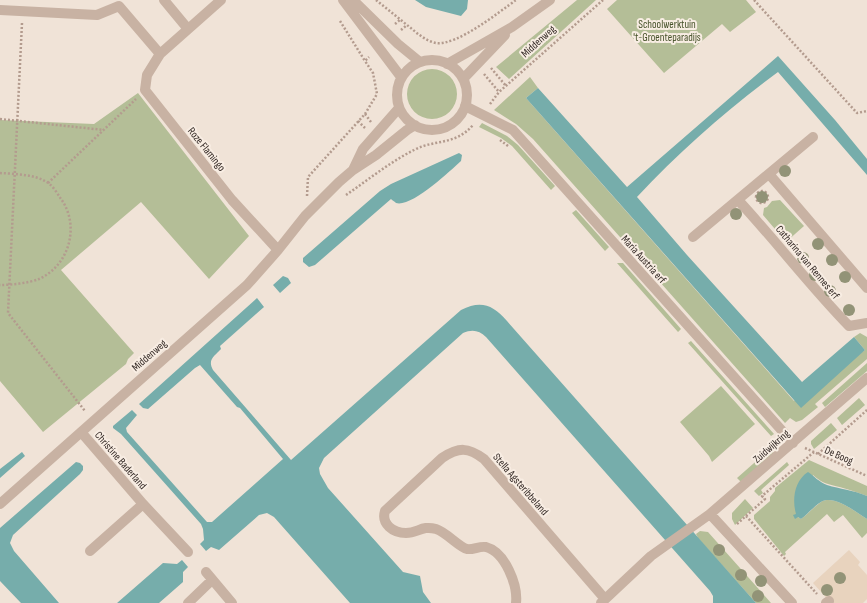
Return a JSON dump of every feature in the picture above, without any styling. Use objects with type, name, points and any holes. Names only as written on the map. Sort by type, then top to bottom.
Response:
[{"type":"street","points":[[164,0],[188,29]]},
{"type":"street","points":[[145,90],[147,75],[160,54],[221,0]]},
{"type":"street","points":[[343,0],[401,77]]},
{"type":"street","points":[[354,0],[398,44],[420,62]]},
{"type":"street","points":[[447,64],[512,28],[550,0]]},
{"type":"street","points":[[0,10],[97,15],[122,3],[160,54]]},
{"type":"street","points":[[463,79],[512,28]]},
{"type":"street","points":[[433,60],[447,64],[458,72],[463,79],[467,97],[465,106],[459,117],[450,125],[438,129],[426,129],[415,125],[405,118],[399,108],[397,88],[401,77],[408,69],[420,62],[433,60]]},
{"type":"street","name":"Roze Flamingo","points":[[145,90],[232,200],[278,250]]},
{"type":"street","name":"Maria Austria erf","points":[[465,106],[513,130],[793,443]]},
{"type":"street","name":"Middenweg","points":[[352,170],[363,149],[399,108]]},
{"type":"street","name":"Middenweg","points":[[0,504],[247,285],[278,250],[305,216],[352,170],[376,155],[415,125]]},
{"type":"street","points":[[693,237],[813,136]]},
{"type":"street","points":[[769,174],[867,288]]},
{"type":"street","name":"Catharina van Rennes erf","points":[[738,200],[763,226],[830,306],[849,326],[867,323]]},
{"type":"street","name":"Zuidwijkring","points":[[710,514],[867,378]]},
{"type":"street","name":"Christine Baderland","points":[[81,432],[143,504],[188,552]]},
{"type":"street","name":"Stella Agsteribbeland","points":[[516,603],[510,572],[501,557],[493,551],[485,547],[467,549],[438,529],[422,528],[406,533],[396,530],[385,522],[383,516],[385,511],[442,458],[452,452],[459,449],[467,450],[484,459],[603,601],[651,556],[710,514]]},
{"type":"street","name":"Christine Baderland","points":[[90,552],[143,504]]},
{"type":"street","points":[[710,514],[792,603]]},
{"type":"street","points":[[188,603],[209,576],[232,603]]},
{"type":"path","points":[[376,0],[425,39],[436,43],[445,43],[474,30],[516,0]]},
{"type":"path","name":"Middenweg","points":[[491,102],[499,92],[603,0]]},
{"type":"path","points":[[754,0],[857,113],[867,111]]},
{"type":"path","points":[[22,11],[8,313],[93,421]]},
{"type":"path","points":[[305,216],[308,177],[365,114],[377,94],[373,74],[338,18]]},
{"type":"path","points":[[399,32],[408,25]]},
{"type":"path","points":[[365,61],[374,52]]},
{"type":"path","points":[[481,71],[499,92]]},
{"type":"path","points":[[48,183],[145,90]]},
{"type":"path","points":[[0,119],[104,130]]},
{"type":"path","points":[[402,156],[416,149],[438,144],[458,137],[473,125]]},
{"type":"path","points":[[0,173],[15,174],[46,181],[66,206],[70,217],[70,239],[66,252],[61,261],[52,270],[39,279],[9,285],[0,285]]},
{"type":"path","points":[[818,454],[867,410]]},
{"type":"path","name":"De Boog","points":[[805,448],[867,476]]},
{"type":"path","points":[[728,533],[765,499],[762,496],[814,452]]},
{"type":"path","points":[[746,516],[825,600]]},
{"type":"green space","points":[[577,0],[596,0],[509,79],[496,67]]},
{"type":"green space","name":"Schoolwerktuin 't-Groenteparadijs","points":[[617,0],[746,0],[756,12],[730,32],[722,24],[664,73],[607,9]]},
{"type":"green space","points":[[432,69],[442,71],[450,76],[455,84],[457,94],[455,104],[450,112],[442,117],[432,119],[422,117],[414,112],[409,104],[407,94],[409,84],[414,76],[422,71]]},
{"type":"green space","points":[[530,77],[538,88],[526,98],[794,401],[865,350],[854,337],[860,333],[867,337],[867,359],[815,404],[818,407],[802,420],[796,422],[790,418],[785,423],[533,139],[516,124],[494,110]]},
{"type":"green space","points":[[138,93],[249,236],[209,279],[141,202],[61,270],[134,353],[128,359],[126,364],[43,432],[0,381],[0,120],[94,124]]},
{"type":"green space","points":[[482,123],[507,136],[518,145],[555,186],[551,190],[512,146],[501,138],[479,127]]},
{"type":"green space","points":[[780,200],[804,226],[786,242],[763,215],[764,208],[767,207],[772,201]]},
{"type":"green space","points":[[576,210],[609,247],[605,251],[572,213]]},
{"type":"green space","points":[[617,263],[623,263],[681,329],[678,332]]},
{"type":"green space","points":[[691,341],[774,434],[771,436],[688,343]]},
{"type":"green space","points":[[867,363],[867,371],[825,407],[822,403]]},
{"type":"green space","points":[[721,386],[755,424],[712,462],[709,456],[680,422]]},
{"type":"green space","points":[[859,398],[865,405],[842,425],[837,418]]},
{"type":"green space","points":[[831,423],[837,430],[814,449],[811,441]]},
{"type":"green space","points":[[770,449],[774,453],[741,482],[737,478]]},
{"type":"green space","points":[[809,460],[867,486],[867,496],[831,485],[813,475],[798,517],[801,519],[821,502],[832,500],[851,508],[867,519],[867,533],[862,538],[843,515],[834,522],[827,514],[785,552],[786,554],[784,556],[754,519],[754,515],[770,501],[770,497],[775,491],[775,488]]},
{"type":"green space","points":[[787,462],[789,465],[761,490],[763,493],[759,496],[754,491]]},
{"type":"green space","points":[[745,499],[753,508],[735,525],[732,519],[732,513]]},
{"type":"green space","points":[[700,531],[708,532],[771,603],[756,603],[698,538],[696,534]]},
{"type":"shaded area","points":[[849,550],[860,562],[858,565],[867,575],[867,599],[863,603],[831,603],[813,583]]},
{"type":"water","points":[[415,0],[468,0],[467,9],[461,16],[426,7]]},
{"type":"water","points":[[778,56],[835,120],[867,159],[867,175],[778,72],[705,131],[670,163],[637,197],[687,255],[802,382],[854,337],[865,350],[801,408],[526,98],[538,88],[627,187]]},
{"type":"water","points":[[459,153],[462,155],[461,161],[440,180],[420,195],[403,203],[396,203],[391,199],[315,265],[309,267],[303,262],[303,258],[380,191],[391,184]]},
{"type":"water","points":[[283,276],[288,278],[291,283],[280,293],[273,285]]},
{"type":"water","points":[[257,298],[264,307],[220,346],[221,349],[211,360],[211,366],[291,460],[461,310],[475,305],[486,306],[497,311],[507,321],[756,603],[713,603],[713,596],[710,591],[486,337],[475,331],[463,333],[324,458],[319,468],[320,474],[328,488],[403,572],[420,576],[423,592],[431,603],[350,603],[274,517],[267,513],[259,515],[219,550],[211,547],[206,551],[200,544],[204,540],[201,524],[121,434],[113,428],[113,426],[132,410],[137,415],[126,428],[127,432],[207,522],[212,522],[283,459],[240,408],[237,407],[200,365],[148,409],[143,408],[139,404]]},
{"type":"water","points":[[22,452],[25,456],[0,478],[0,469]]},
{"type":"water","points":[[76,462],[83,466],[83,470],[80,474],[13,535],[10,543],[14,551],[59,603],[21,603],[0,581],[0,528]]},
{"type":"water","points":[[808,472],[819,481],[827,485],[857,492],[867,496],[867,519],[851,508],[832,500],[826,500],[818,504],[801,519],[798,517],[795,519],[793,515],[796,514],[794,503],[795,491],[800,480]]},
{"type":"water","points":[[182,560],[188,567],[183,572],[183,582],[159,603],[117,603],[163,563],[177,564]]}]
